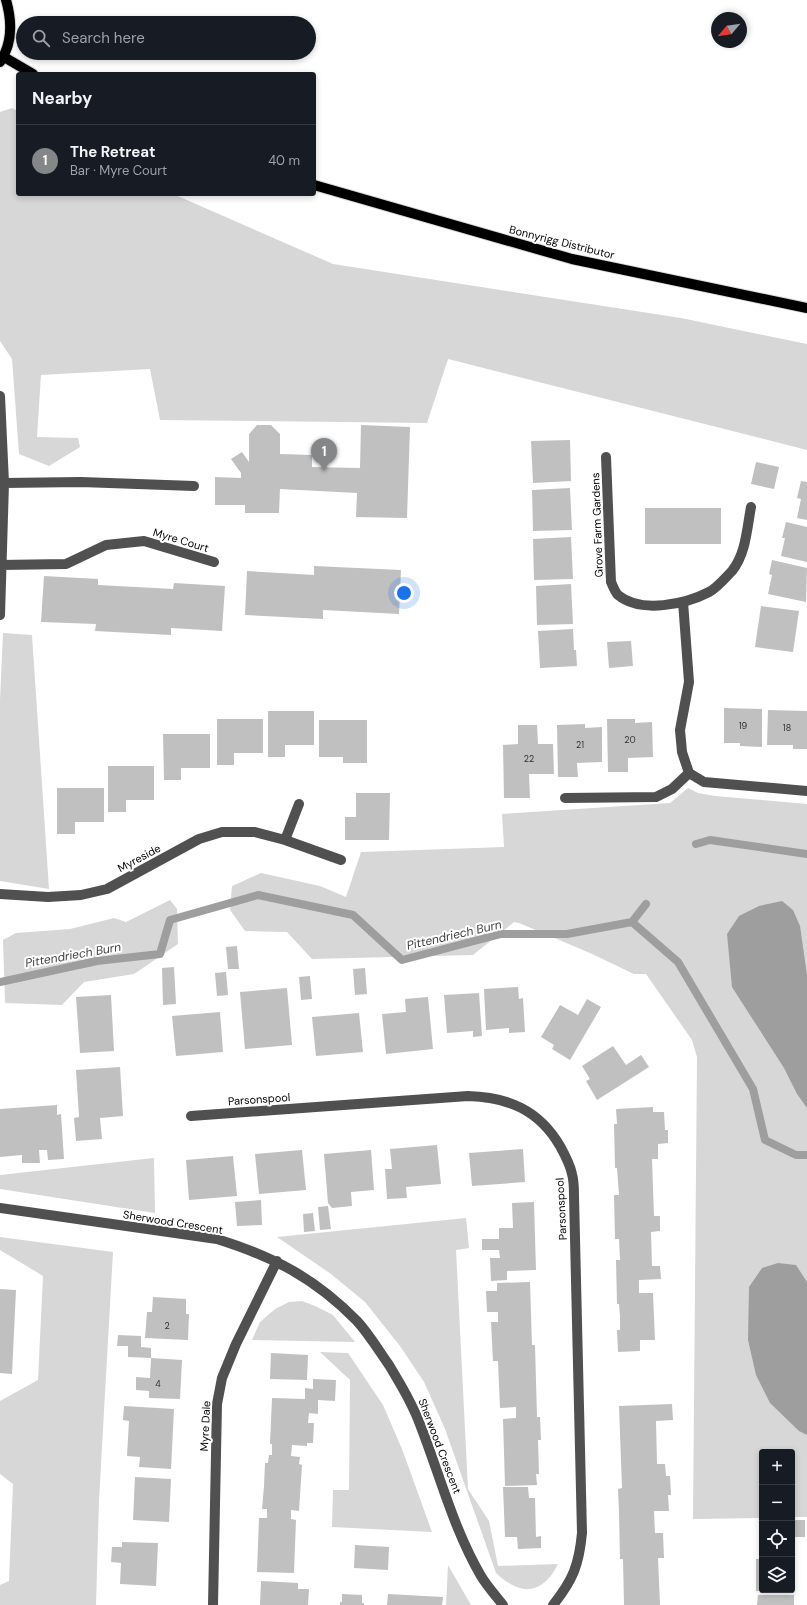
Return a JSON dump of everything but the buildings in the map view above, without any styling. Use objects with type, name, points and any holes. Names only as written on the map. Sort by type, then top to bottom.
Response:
[{"type":"main road","points":[[6,0],[10,13],[11,28],[9,43],[2,60],[29,72]]},
{"type":"main road","name":"Bonnyrigg Distributor","points":[[316,186],[572,259],[807,308]]},
{"type":"street","points":[[0,396],[4,483],[0,614]]},
{"type":"street","name":"Grove Farm Gardens","points":[[606,457],[611,582],[617,594],[637,604],[660,606],[683,602],[710,591],[732,570],[742,555],[751,507]]},
{"type":"street","points":[[4,483],[81,482],[194,486]]},
{"type":"street","name":"Myre Court","points":[[1,565],[66,564],[106,545],[144,541],[214,562]]},
{"type":"street","points":[[683,602],[689,682],[680,730],[682,752],[689,773],[704,782],[807,791]]},
{"type":"street","points":[[565,798],[656,797],[672,789],[689,773]]},
{"type":"street","points":[[286,840],[299,804]]},
{"type":"street","name":"Myreside","points":[[0,894],[48,897],[81,895],[107,889],[199,839],[222,832],[255,832],[286,840],[342,860]]},
{"type":"street","name":"Parsonspool","points":[[191,1116],[468,1096],[486,1096],[503,1100],[522,1108],[537,1117],[553,1134],[566,1156],[572,1174],[574,1196],[582,1533],[580,1556],[573,1575],[552,1605]]},
{"type":"street","name":"Sherwood Crescent","points":[[0,1208],[217,1239],[250,1249],[277,1261],[326,1292],[358,1322],[378,1349],[405,1392],[421,1425],[464,1542],[481,1577],[503,1605]]},
{"type":"street","name":"Myre Dale","points":[[213,1605],[217,1404],[222,1378],[236,1344],[277,1261]]},
{"type":"shaded area","points":[[12,108],[16,110],[16,196],[178,196],[333,264],[681,318],[807,344],[807,450],[448,359],[427,423],[160,420],[150,369],[41,375],[37,437],[78,438],[80,447],[49,466],[19,454],[12,359],[0,341],[0,112]]},
{"type":"shaded area","points":[[3,633],[32,635],[49,889],[0,881],[0,700]]},
{"type":"shaded area","points":[[688,788],[698,793],[715,796],[807,804],[807,1517],[795,1517],[795,1449],[759,1449],[759,1518],[693,1519],[697,1057],[692,1040],[646,974],[634,974],[590,953],[514,922],[473,955],[312,959],[287,932],[245,931],[230,910],[232,886],[261,873],[320,886],[346,897],[361,852],[504,847],[502,814],[670,803]]},
{"type":"shaded area","points":[[170,900],[177,909],[178,944],[134,974],[84,982],[62,1005],[5,1003],[3,940],[16,933],[70,929],[114,918],[126,922]]},
{"type":"shaded area","points":[[782,901],[793,910],[800,926],[807,975],[807,1108],[797,1094],[784,1068],[732,987],[727,934],[739,916],[759,906]]},
{"type":"shaded area","points":[[154,1158],[155,1213],[0,1189],[0,1175]]},
{"type":"shaded area","points":[[466,1218],[469,1248],[456,1250],[468,1489],[489,1521],[498,1566],[558,1564],[553,1573],[542,1584],[535,1588],[522,1589],[508,1583],[496,1573],[445,1429],[424,1382],[400,1346],[365,1302],[331,1274],[277,1237]]},
{"type":"shaded area","points":[[0,1237],[113,1252],[99,1500],[96,1605],[0,1605],[0,1585],[9,1581],[13,1484],[0,1474],[0,1401],[38,1380],[43,1276],[0,1250]]},
{"type":"shaded area","points":[[778,1263],[796,1265],[807,1282],[807,1435],[799,1431],[770,1403],[756,1375],[748,1340],[749,1287],[762,1268]]},
{"type":"shaded area","points":[[302,1301],[333,1315],[355,1342],[252,1340],[260,1322],[275,1309],[289,1302]]},
{"type":"shaded area","points":[[320,1352],[348,1353],[383,1405],[402,1449],[432,1532],[332,1527],[333,1490],[349,1490],[350,1380]]},
{"type":"shaded area","points":[[448,1565],[471,1605],[446,1605]]},
{"type":"waterway","points":[[696,844],[710,840],[807,854]]},
{"type":"waterway","name":"Pittendriech Burn","points":[[0,982],[97,961],[160,954],[170,920],[258,895],[353,915],[402,960],[501,934],[567,934],[632,922],[678,962],[753,1089],[765,1140],[796,1155],[807,1155]]},
{"type":"waterway","points":[[632,922],[646,904]]},
{"type":"place","name":"The Retreat","points":[[324,471]]}]
